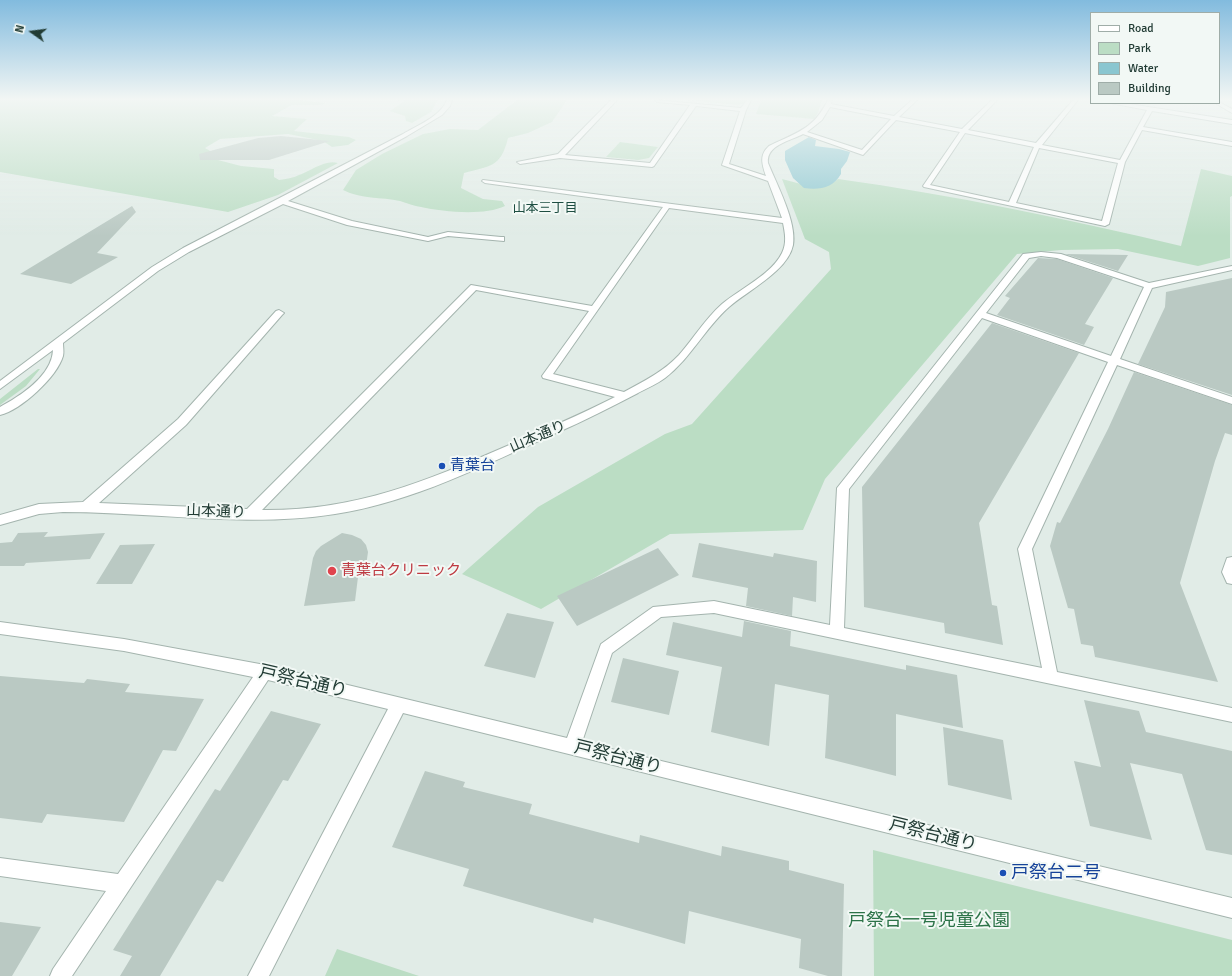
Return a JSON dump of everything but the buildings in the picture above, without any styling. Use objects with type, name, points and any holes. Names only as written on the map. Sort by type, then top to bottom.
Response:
[{"type":"street","points":[[0,386],[155,269],[384,146]]},
{"type":"street","points":[[560,156],[570,146]]},
{"type":"street","points":[[520,162],[560,156],[652,165],[665,146]]},
{"type":"street","points":[[731,146],[724,165],[770,179]]},
{"type":"street","name":"山本通り","points":[[0,520],[39,509],[87,506],[251,514],[293,514],[334,510],[375,502],[414,491],[593,414],[664,374],[692,347],[713,318],[724,307],[777,265],[786,254],[789,244],[786,221],[765,163],[766,151],[774,146]]},
{"type":"street","points":[[841,146],[863,153],[870,146]]},
{"type":"street","points":[[954,146],[926,186],[1104,224],[1122,162],[1130,146]]},
{"type":"street","points":[[1012,204],[1037,146],[1122,162]]},
{"type":"street","points":[[485,181],[786,221]]},
{"type":"street","points":[[282,201],[350,223],[428,239],[448,234],[501,239]]},
{"type":"street","points":[[625,396],[547,376],[668,206]]},
{"type":"street","points":[[837,633],[843,488],[1026,256],[1042,254],[1058,256],[1149,286],[1232,268]]},
{"type":"street","points":[[1051,678],[1025,549],[1149,286]]},
{"type":"street","points":[[251,514],[474,287],[594,309]]},
{"type":"street","points":[[87,506],[182,422],[279,313]]},
{"type":"street","points":[[980,314],[1232,401]]},
{"type":"street","points":[[0,412],[15,403],[39,384],[58,358],[58,342]]},
{"type":"street","points":[[1232,562],[1229,572],[1232,579]]},
{"type":"street","points":[[572,747],[606,649],[658,611],[714,607],[1232,715]]},
{"type":"street","name":"戸祭台通り","points":[[0,628],[124,645],[265,672],[1232,908]]},
{"type":"street","points":[[60,976],[265,672]]},
{"type":"street","points":[[258,976],[399,704]]},
{"type":"street","points":[[0,866],[122,884]]},
{"type":"green space","points":[[0,146],[209,146],[205,148],[214,153],[218,160],[241,166],[274,169],[274,177],[279,180],[294,177],[323,164],[333,162],[338,163],[278,195],[228,212],[0,172]]},
{"type":"green space","points":[[330,146],[344,146],[332,147]]},
{"type":"green space","points":[[399,146],[506,146],[502,155],[493,164],[464,173],[461,188],[483,199],[502,201],[505,206],[487,211],[452,212],[418,207],[400,201],[357,195],[343,190],[356,170]]},
{"type":"green space","points":[[617,146],[658,147],[649,158],[638,160],[606,157]]},
{"type":"green space","points":[[1201,169],[1232,176],[1232,196],[1230,197],[1230,258],[1198,266],[1118,249],[1061,250],[1017,254],[825,479],[803,530],[670,534],[541,609],[462,574],[538,507],[665,434],[692,424],[831,269],[829,252],[805,239],[782,179],[801,184],[834,182],[838,179],[924,192],[1096,226],[1181,246]]},
{"type":"green space","points":[[40,369],[26,386],[0,405],[0,399]]},
{"type":"green space","name":"戸祭台一号児童公園","points":[[873,850],[1232,940],[1232,976],[874,976]]},
{"type":"green space","points":[[337,949],[419,976],[325,976]]},
{"type":"water","points":[[794,146],[815,146],[850,152],[847,161],[841,169],[841,174],[838,179],[826,187],[815,189],[804,188],[793,178],[785,160],[785,151]]},
{"type":"place","name":"青葉台","points":[[442,466]]},
{"type":"place","name":"青葉台クリニック","points":[[332,571]]},
{"type":"place","name":"戸祭台二号","points":[[1003,873]]},
{"type":"district","name":"山本三丁目","points":[[545,209]]}]
